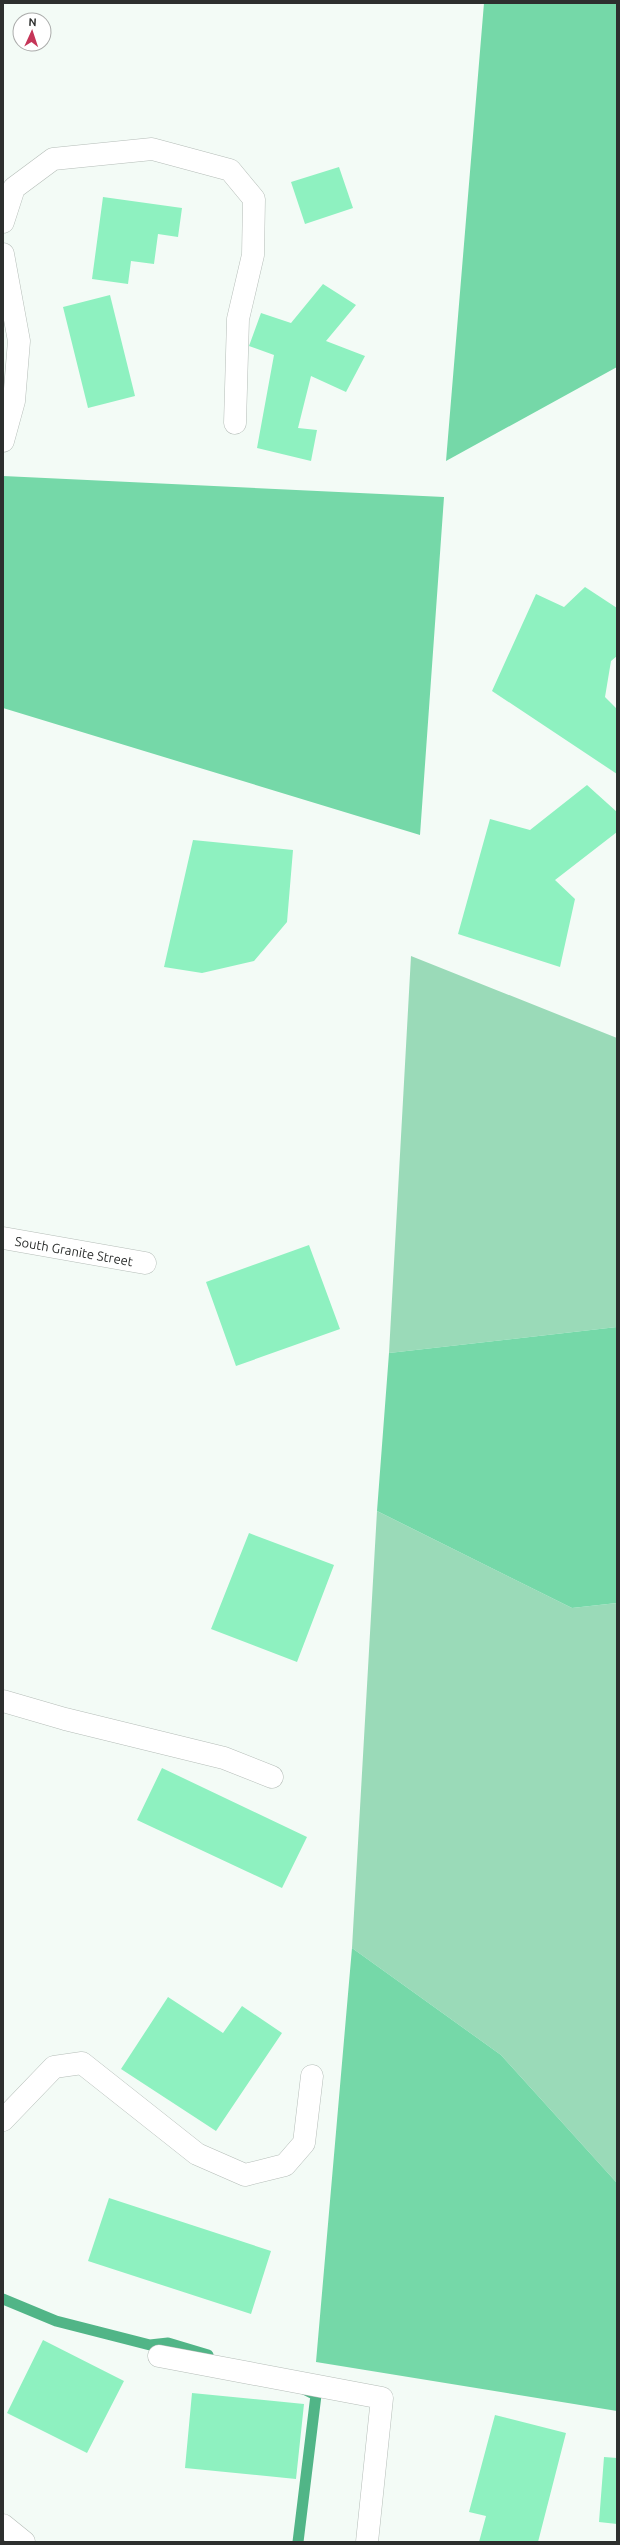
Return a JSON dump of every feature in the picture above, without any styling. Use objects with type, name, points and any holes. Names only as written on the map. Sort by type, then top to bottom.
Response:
[{"type":"street","points":[[3,222],[14,188],[53,158],[152,148],[230,170],[254,199],[253,255],[238,319],[235,423]]},
{"type":"street","points":[[3,254],[19,341],[14,401],[3,441]]},
{"type":"street","name":"South Granite Street","points":[[3,1238],[145,1263]]},
{"type":"street","points":[[3,1701],[72,1721],[224,1758],[272,1777]]},
{"type":"street","points":[[3,2120],[54,2067],[82,2063],[197,2154],[245,2175],[285,2165],[304,2143],[312,2076]]},
{"type":"street","points":[[159,2356],[382,2398],[367,2542]]},
{"type":"street","points":[[3,2525],[24,2542]]},
{"type":"green space","points":[[484,3],[617,3],[617,367],[446,461]]},
{"type":"green space","points":[[3,476],[444,497],[420,835],[3,708]]},
{"type":"green space","points":[[411,956],[617,1038],[617,1327],[389,1353]]},
{"type":"green space","points":[[617,1327],[617,1603],[572,1608],[377,1511],[389,1353]]},
{"type":"green space","points":[[377,1511],[572,1608],[617,1603],[617,2183],[501,2055],[352,1948]]},
{"type":"green space","points":[[352,1948],[501,2055],[617,2183],[617,2411],[316,2362]]},
{"type":"building","points":[[339,167],[353,208],[305,224],[291,182]]},
{"type":"building","points":[[103,197],[182,208],[178,237],[158,234],[154,264],[131,261],[128,284],[92,279]]},
{"type":"building","points":[[323,284],[356,305],[326,341],[365,356],[346,392],[311,376],[298,428],[317,430],[311,461],[257,448],[274,355],[249,346],[261,313],[291,323]]},
{"type":"building","points":[[110,295],[135,396],[88,408],[63,307]]},
{"type":"building","points":[[585,587],[617,608],[617,656],[611,661],[605,697],[617,709],[617,774],[492,691],[536,594],[564,607]]},
{"type":"building","points":[[587,785],[617,812],[617,832],[555,880],[575,899],[560,967],[458,934],[490,819],[530,830]]},
{"type":"building","points":[[193,840],[293,850],[287,922],[254,961],[202,973],[164,967]]},
{"type":"building","points":[[309,1245],[340,1329],[236,1366],[206,1282]]},
{"type":"building","points":[[249,1533],[334,1565],[297,1662],[211,1629]]},
{"type":"building","points":[[162,1768],[307,1837],[282,1888],[137,1820]]},
{"type":"building","points":[[168,1997],[223,2033],[242,2006],[282,2033],[216,2131],[121,2069]]},
{"type":"building","points":[[109,2198],[271,2251],[251,2314],[88,2261]]},
{"type":"building","points":[[43,2340],[124,2381],[87,2453],[7,2413]]},
{"type":"building","points":[[192,2393],[304,2404],[296,2479],[185,2468]]},
{"type":"building","points":[[495,2415],[566,2433],[538,2542],[479,2542],[486,2516],[469,2512]]},
{"type":"building","points":[[604,2457],[617,2458],[617,2524],[599,2522]]},
{"type":"waterway","points":[[3,2299],[56,2321],[150,2345],[168,2343],[208,2355]]},
{"type":"waterway","points":[[298,2542],[316,2395],[304,2389]]}]
